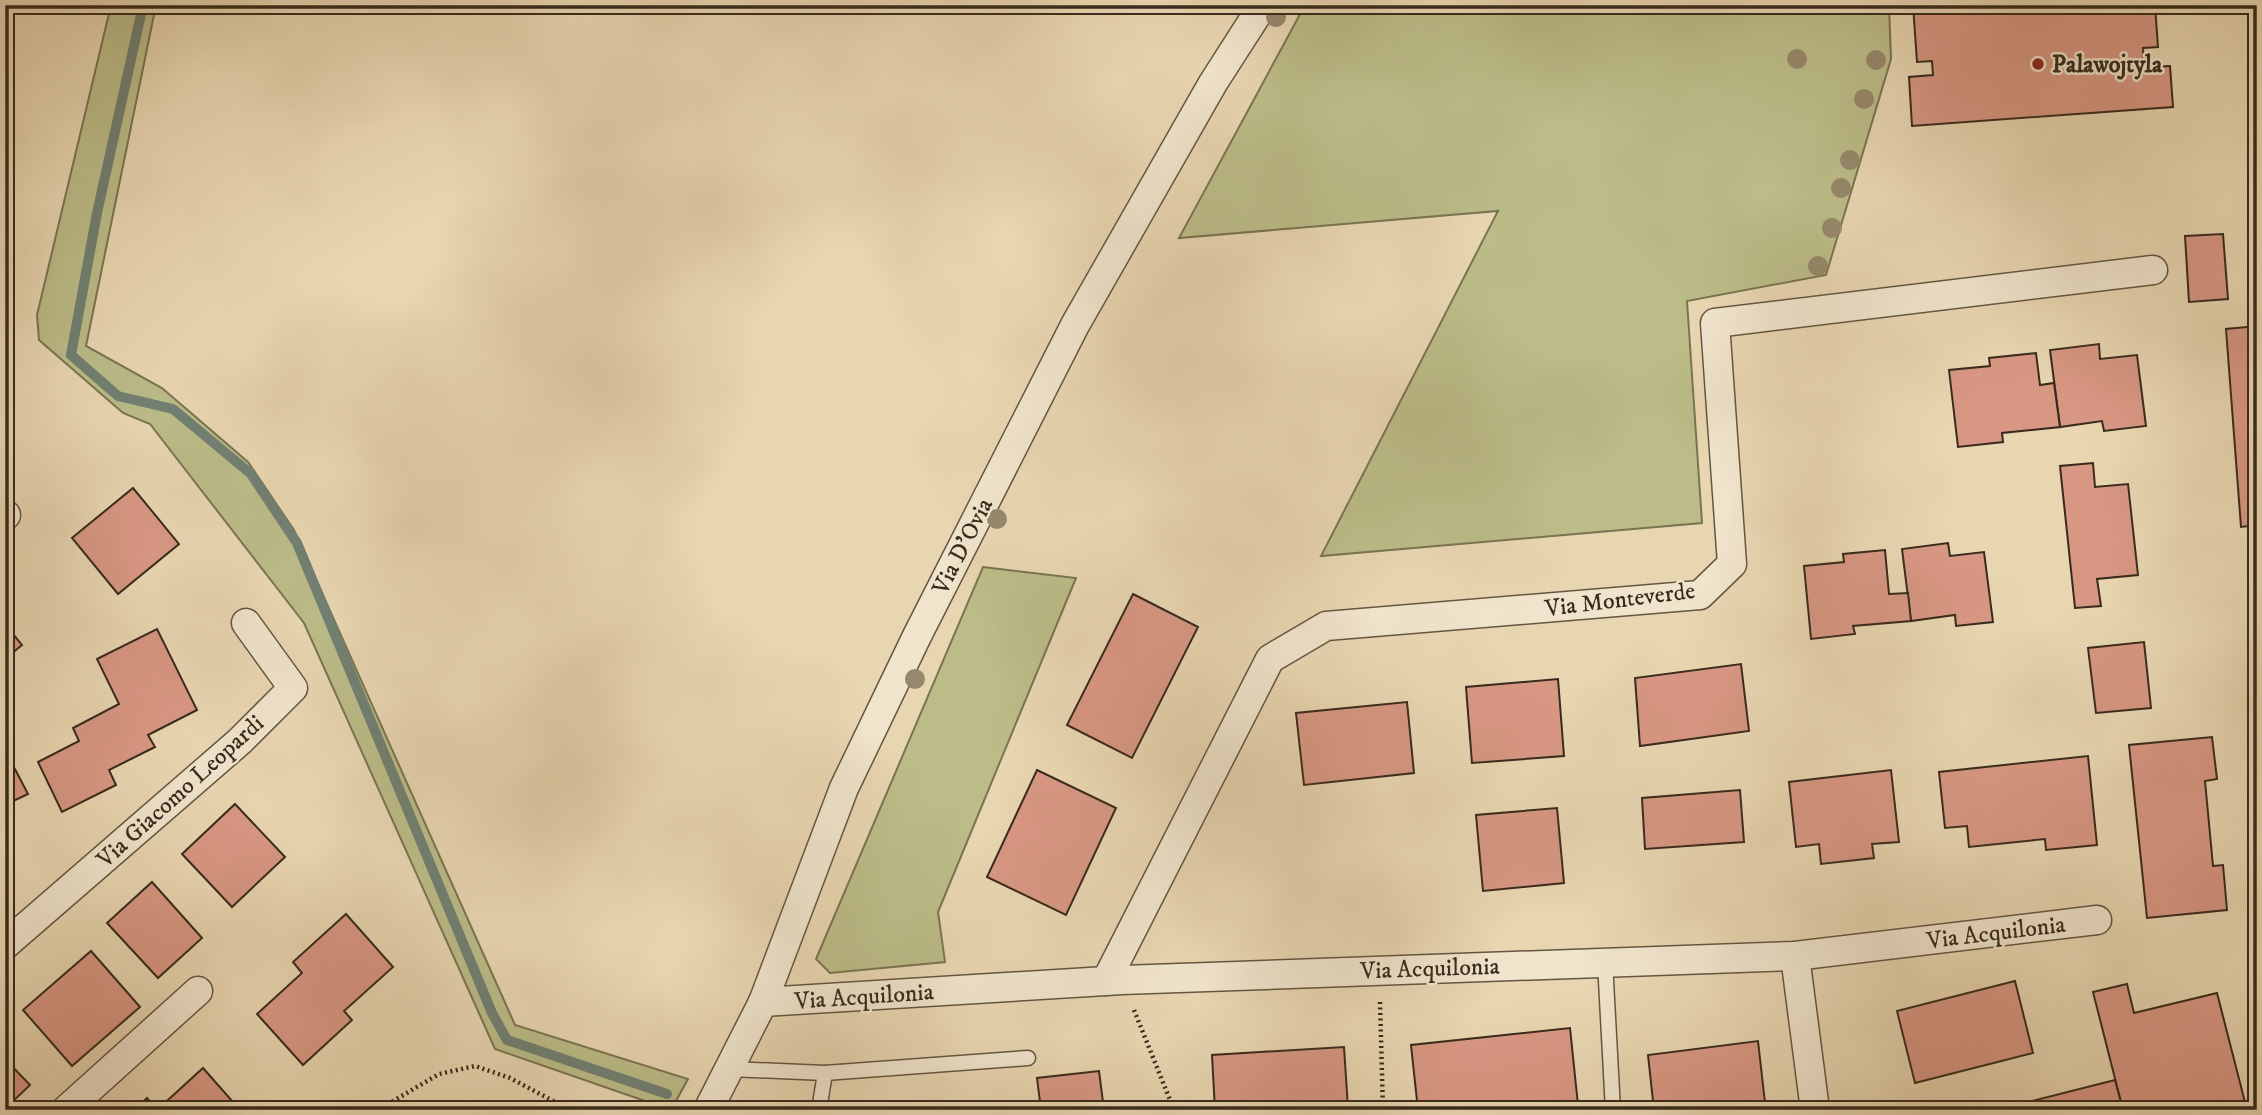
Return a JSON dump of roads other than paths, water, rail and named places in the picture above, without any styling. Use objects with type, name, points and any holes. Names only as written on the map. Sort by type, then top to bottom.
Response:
[{"type":"street","name":"Via D'Ovia","points":[[708,1110],[763,1002],[844,788],[917,636],[1074,325],[1213,82],[1262,5]]},
{"type":"street","name":"Via Monteverde","points":[[1114,981],[1270,659],[1326,626],[1700,595],[1732,564],[1715,323],[2153,270]]},
{"type":"street","name":"Via Giacomo Leopardi","points":[[5,945],[240,741],[293,688],[246,623]]},
{"type":"street","name":"Via Acquilonia","points":[[763,1002],[1114,981],[1794,956],[2097,920]]},
{"type":"street","points":[[1794,956],[1815,1110]]},
{"type":"street","points":[[66,1110],[198,991]]},
{"type":"lane","points":[[1605,962],[1613,1110]]},
{"type":"lane","points":[[730,1069],[825,1073],[1028,1058]]},
{"type":"lane","points":[[819,1110],[825,1073]]},
{"type":"waterway","points":[[143,5],[97,213],[71,355],[118,396],[173,409],[251,474],[297,543],[492,1013],[507,1040],[667,1094]]},
{"type":"place","name":"Palawojtyla","points":[[2038,64]]}]
